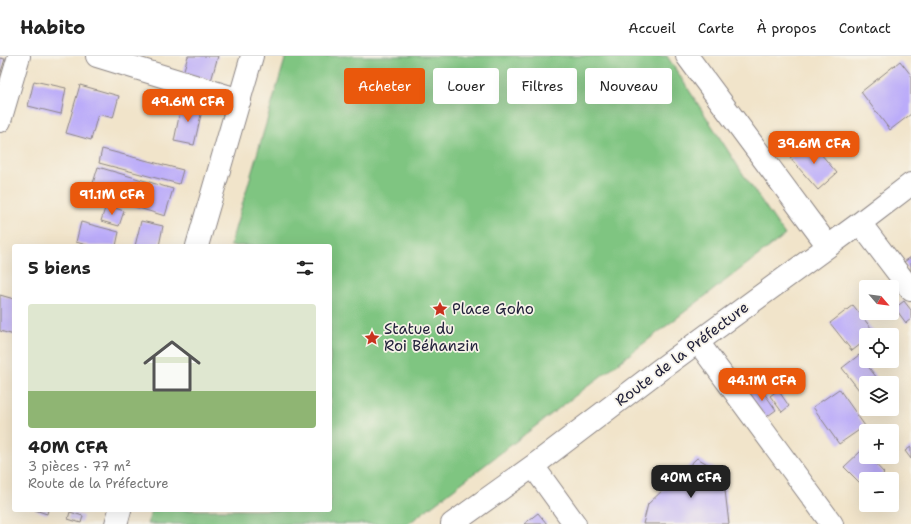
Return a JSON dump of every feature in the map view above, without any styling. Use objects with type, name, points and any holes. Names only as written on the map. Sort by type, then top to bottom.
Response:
[{"type":"street","points":[[0,121],[19,56]]},
{"type":"street","points":[[96,56],[240,100]]},
{"type":"street","points":[[198,244],[252,56]]},
{"type":"street","points":[[688,56],[828,246]]},
{"type":"street","name":"Route de la Préfecture","points":[[452,524],[533,466],[911,184]]},
{"type":"street","points":[[860,223],[911,290]]},
{"type":"street","points":[[698,342],[832,524]]},
{"type":"street","points":[[533,466],[575,524]]},
{"type":"street","points":[[116,524],[119,512]]},
{"type":"green space","points":[[286,56],[667,56],[743,174],[785,235],[408,524],[147,524],[151,512],[332,512],[332,244],[231,244]]},
{"type":"building","points":[[188,56],[218,56],[211,81],[183,73]]},
{"type":"building","points":[[0,58],[5,59],[0,75]]},
{"type":"building","points":[[900,61],[911,75],[911,114],[890,130],[861,92]]},
{"type":"building","points":[[34,81],[66,88],[61,114],[28,106]]},
{"type":"building","points":[[80,85],[119,96],[113,118],[98,114],[91,140],[66,133]]},
{"type":"building","points":[[182,102],[203,106],[194,145],[174,141]]},
{"type":"building","points":[[810,141],[837,173],[818,190],[790,158]]},
{"type":"building","points":[[102,149],[183,170],[179,184],[99,163]]},
{"type":"building","points":[[98,167],[173,189],[165,216],[90,193]]},
{"type":"building","points":[[106,205],[124,211],[119,226],[101,221]]},
{"type":"building","points":[[141,221],[163,226],[159,244],[135,244]]},
{"type":"building","points":[[81,222],[119,232],[116,244],[83,244],[76,242]]},
{"type":"building","points":[[911,257],[911,272],[904,262]]},
{"type":"building","points":[[0,295],[12,298],[12,334],[0,331]]},
{"type":"building","points":[[904,301],[911,310],[911,319],[906,323],[899,313],[899,305]]},
{"type":"building","points":[[853,305],[859,313],[859,320],[865,320],[871,328],[859,328],[859,346],[852,351],[830,323]]},
{"type":"building","points":[[859,355],[859,368],[869,368],[876,376],[859,376],[859,390],[842,368]]},
{"type":"building","points":[[759,386],[776,410],[765,418],[748,394]]},
{"type":"building","points":[[839,389],[864,424],[859,424],[859,430],[839,444],[813,407]]},
{"type":"building","points":[[778,390],[789,406],[782,412],[770,396]]},
{"type":"building","points":[[911,447],[911,459],[905,451]]},
{"type":"building","points":[[859,453],[859,464],[876,464],[883,472],[859,472],[859,482],[844,467]]},
{"type":"building","points":[[697,458],[723,473],[729,524],[643,524],[648,504]]},
{"type":"building","points":[[70,512],[83,516],[81,523],[68,519]]},
{"type":"building","points":[[538,513],[547,524],[524,524]]},
{"type":"place","name":"Place Goho","points":[[440,309]]},
{"type":"place","name":"Statue du Roi Béhanzin","points":[[372,338]]}]
